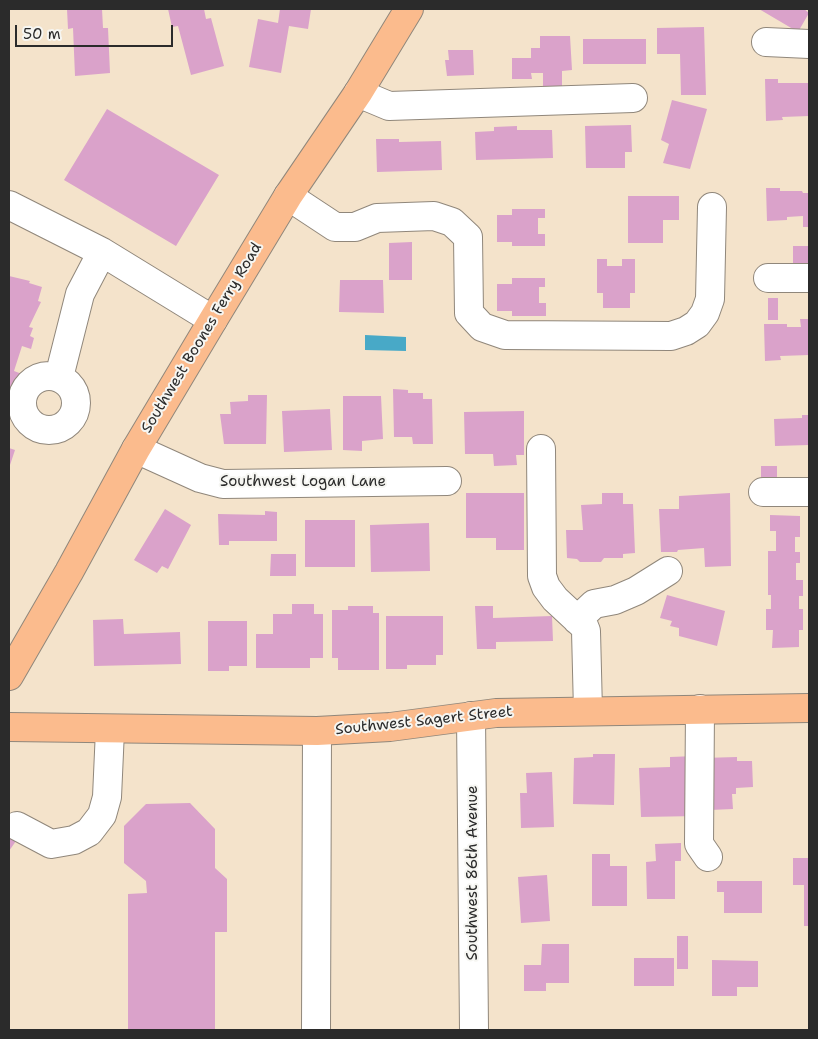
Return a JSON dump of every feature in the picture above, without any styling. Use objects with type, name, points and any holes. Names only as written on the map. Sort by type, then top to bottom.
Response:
[{"type":"main road","name":"Southwest Boones Ferry Road","points":[[9,676],[69,572],[136,449],[213,320],[288,196],[358,93],[409,9]]},
{"type":"main road","name":"Southwest Sagert Street","points":[[9,728],[317,731],[390,727],[471,716],[588,711],[809,708]]},
{"type":"street","points":[[766,42],[809,44]]},
{"type":"street","points":[[358,93],[389,106],[633,98]]},
{"type":"street","points":[[288,196],[336,227],[355,227],[377,218],[434,216],[452,222],[468,237],[469,314],[482,327],[505,335],[671,336],[686,331],[697,324],[705,314],[710,299],[712,207]]},
{"type":"street","points":[[9,205],[102,252],[213,320]]},
{"type":"street","points":[[59,377],[80,294],[102,252]]},
{"type":"street","points":[[768,278],[809,278]]},
{"type":"street","name":"Southwest Logan Lane","points":[[136,449],[200,478],[223,484],[447,481]]},
{"type":"street","points":[[540,449],[542,576],[546,587],[554,599],[586,631],[588,711]]},
{"type":"street","points":[[763,492],[809,492]]},
{"type":"street","points":[[577,620],[594,604],[615,600],[636,592],[668,570]]},
{"type":"street","points":[[700,709],[699,844],[708,857]]},
{"type":"street","name":"Southwest 86th Avenue","points":[[471,716],[474,1030]]},
{"type":"street","points":[[17,826],[51,844],[74,840],[89,832],[102,815],[107,797],[110,730]]},
{"type":"street","points":[[316,1030],[317,731]]},
{"type":"water","points":[[365,335],[406,337],[406,351],[365,350]]},
{"type":"building","points":[[67,9],[102,9],[103,28],[108,28],[110,73],[75,76],[73,28],[68,29]]},
{"type":"building","points":[[168,9],[204,9],[206,19],[211,18],[224,66],[191,75],[178,26],[172,27]]},
{"type":"building","points":[[280,9],[311,9],[308,29],[289,26],[281,73],[249,67],[258,19],[278,23]]},
{"type":"building","points":[[759,9],[804,9],[809,13],[798,32]]},
{"type":"building","points":[[704,27],[706,95],[681,95],[680,54],[657,54],[657,28]]},
{"type":"building","points":[[540,36],[570,36],[572,70],[562,71],[562,86],[543,86],[543,73],[531,73],[532,79],[512,79],[512,58],[531,58],[531,48],[540,48]]},
{"type":"building","points":[[583,39],[646,39],[646,64],[583,64]]},
{"type":"building","points":[[448,50],[473,50],[474,75],[447,76],[445,60],[449,60]]},
{"type":"building","points":[[765,79],[778,79],[778,83],[809,83],[809,116],[782,117],[783,120],[766,121]]},
{"type":"building","points":[[672,100],[707,109],[690,169],[663,163],[669,144],[661,140]]},
{"type":"building","points":[[107,109],[219,175],[176,246],[64,180]]},
{"type":"building","points":[[631,125],[632,152],[625,152],[625,168],[586,168],[585,126]]},
{"type":"building","points":[[517,126],[517,130],[552,130],[553,158],[476,160],[475,132],[494,131],[494,127]]},
{"type":"building","points":[[376,139],[399,139],[399,142],[441,141],[442,170],[377,172]]},
{"type":"building","points":[[766,188],[780,188],[780,191],[802,191],[803,193],[809,193],[809,227],[803,227],[803,216],[787,217],[787,220],[767,221]]},
{"type":"building","points":[[628,196],[679,196],[679,220],[663,220],[663,243],[628,243]]},
{"type":"building","points":[[512,209],[545,209],[545,218],[538,218],[538,234],[545,234],[545,246],[512,246],[512,242],[497,242],[497,215],[512,215]]},
{"type":"building","points":[[412,242],[412,280],[389,280],[389,243]]},
{"type":"building","points":[[793,246],[809,246],[809,266],[793,266]]},
{"type":"building","points":[[597,259],[607,259],[607,266],[622,266],[622,259],[635,259],[635,293],[630,293],[630,308],[603,308],[603,293],[597,293]]},
{"type":"building","points":[[9,276],[30,281],[29,283],[42,287],[38,301],[41,302],[29,327],[33,328],[30,336],[34,338],[31,349],[22,346],[14,371],[22,374],[19,384],[14,383],[9,397]]},
{"type":"building","points":[[512,278],[545,278],[545,287],[539,287],[539,303],[546,303],[546,316],[512,316],[512,311],[497,311],[497,284],[512,284]]},
{"type":"building","points":[[340,280],[383,280],[384,313],[339,312]]},
{"type":"building","points":[[768,298],[778,298],[778,320],[768,320]]},
{"type":"building","points":[[800,319],[809,319],[809,355],[780,356],[781,360],[765,361],[764,324],[787,324],[787,327],[801,327]]},
{"type":"building","points":[[393,389],[408,390],[408,393],[423,393],[423,399],[432,399],[433,444],[413,444],[412,437],[394,437]]},
{"type":"building","points":[[248,395],[267,395],[266,444],[224,444],[220,414],[231,414],[230,402],[248,401]]},
{"type":"building","points":[[343,396],[381,396],[383,439],[362,441],[362,451],[343,450]]},
{"type":"building","points":[[330,409],[332,450],[284,452],[282,411]]},
{"type":"building","points":[[524,411],[524,455],[516,455],[517,465],[494,466],[493,454],[465,454],[464,412]]},
{"type":"building","points":[[802,415],[809,415],[809,445],[775,446],[774,419],[802,418]]},
{"type":"building","points":[[9,448],[15,450],[9,468]]},
{"type":"building","points":[[761,466],[777,466],[777,483],[761,483]]},
{"type":"building","points":[[466,493],[524,493],[524,550],[496,550],[496,538],[466,538]]},
{"type":"building","points":[[602,493],[623,493],[623,504],[633,504],[635,553],[623,554],[623,558],[604,558],[601,562],[580,562],[577,559],[567,558],[566,530],[583,530],[581,505],[602,504]]},
{"type":"building","points":[[730,493],[731,566],[705,567],[704,548],[661,552],[659,509],[679,509],[679,496]]},
{"type":"building","points":[[165,509],[191,525],[168,569],[162,566],[157,573],[134,560]]},
{"type":"building","points":[[265,511],[277,512],[277,541],[229,541],[229,545],[219,545],[218,514],[265,515]]},
{"type":"building","points":[[770,515],[800,516],[800,537],[795,537],[795,552],[800,552],[800,563],[796,563],[796,580],[803,580],[803,596],[799,596],[799,609],[803,609],[803,630],[799,630],[799,647],[772,648],[773,630],[766,630],[766,609],[771,609],[771,595],[768,595],[768,551],[776,551],[776,531],[770,531]]},
{"type":"building","points":[[305,520],[355,520],[355,567],[305,567]]},
{"type":"building","points":[[429,523],[430,571],[371,572],[370,525]]},
{"type":"building","points":[[271,554],[296,554],[296,576],[270,576]]},
{"type":"building","points":[[667,595],[725,611],[717,646],[679,636],[679,628],[670,626],[672,621],[660,618]]},
{"type":"building","points":[[292,604],[314,604],[314,614],[323,614],[323,658],[310,658],[310,668],[256,668],[256,634],[273,634],[273,614],[292,614]]},
{"type":"building","points":[[348,606],[373,606],[373,613],[379,613],[379,670],[338,670],[338,658],[332,658],[332,610],[348,610]]},
{"type":"building","points":[[475,606],[493,606],[493,618],[552,616],[553,641],[496,642],[496,649],[477,649]]},
{"type":"building","points":[[386,616],[443,616],[443,655],[436,655],[436,665],[407,665],[407,669],[386,669]]},
{"type":"building","points":[[123,619],[124,634],[180,632],[181,664],[94,666],[93,620]]},
{"type":"building","points":[[208,621],[247,621],[247,666],[229,666],[229,671],[208,671]]},
{"type":"building","points":[[593,754],[615,754],[614,805],[573,804],[574,758],[593,757]]},
{"type":"building","points":[[696,756],[698,816],[641,817],[639,768],[670,767],[670,757]]},
{"type":"building","points":[[737,757],[737,761],[752,761],[753,787],[736,788],[736,794],[732,794],[733,809],[710,810],[703,758]]},
{"type":"building","points":[[552,772],[554,827],[521,828],[520,793],[527,793],[526,773]]},
{"type":"building","points":[[190,803],[215,829],[215,868],[227,879],[227,932],[215,932],[215,1030],[128,1030],[128,894],[147,893],[146,881],[124,863],[124,826],[146,804]]},
{"type":"building","points":[[9,836],[16,841],[9,851]]},
{"type":"building","points":[[681,843],[681,861],[675,861],[675,899],[647,899],[646,862],[656,861],[655,844]]},
{"type":"building","points":[[592,854],[610,854],[610,866],[627,866],[627,906],[592,906]]},
{"type":"building","points":[[793,858],[809,858],[809,926],[804,926],[804,885],[793,885]]},
{"type":"building","points":[[547,875],[550,921],[521,923],[518,877]]},
{"type":"building","points":[[717,881],[762,881],[762,913],[724,913],[724,892],[717,892]]},
{"type":"building","points":[[677,936],[688,936],[688,969],[677,969]]},
{"type":"building","points":[[542,944],[569,944],[569,983],[546,983],[546,991],[524,991],[524,965],[541,965]]},
{"type":"building","points":[[634,958],[674,958],[674,986],[634,986]]},
{"type":"building","points":[[712,960],[758,961],[758,987],[737,987],[737,996],[712,996]]}]
